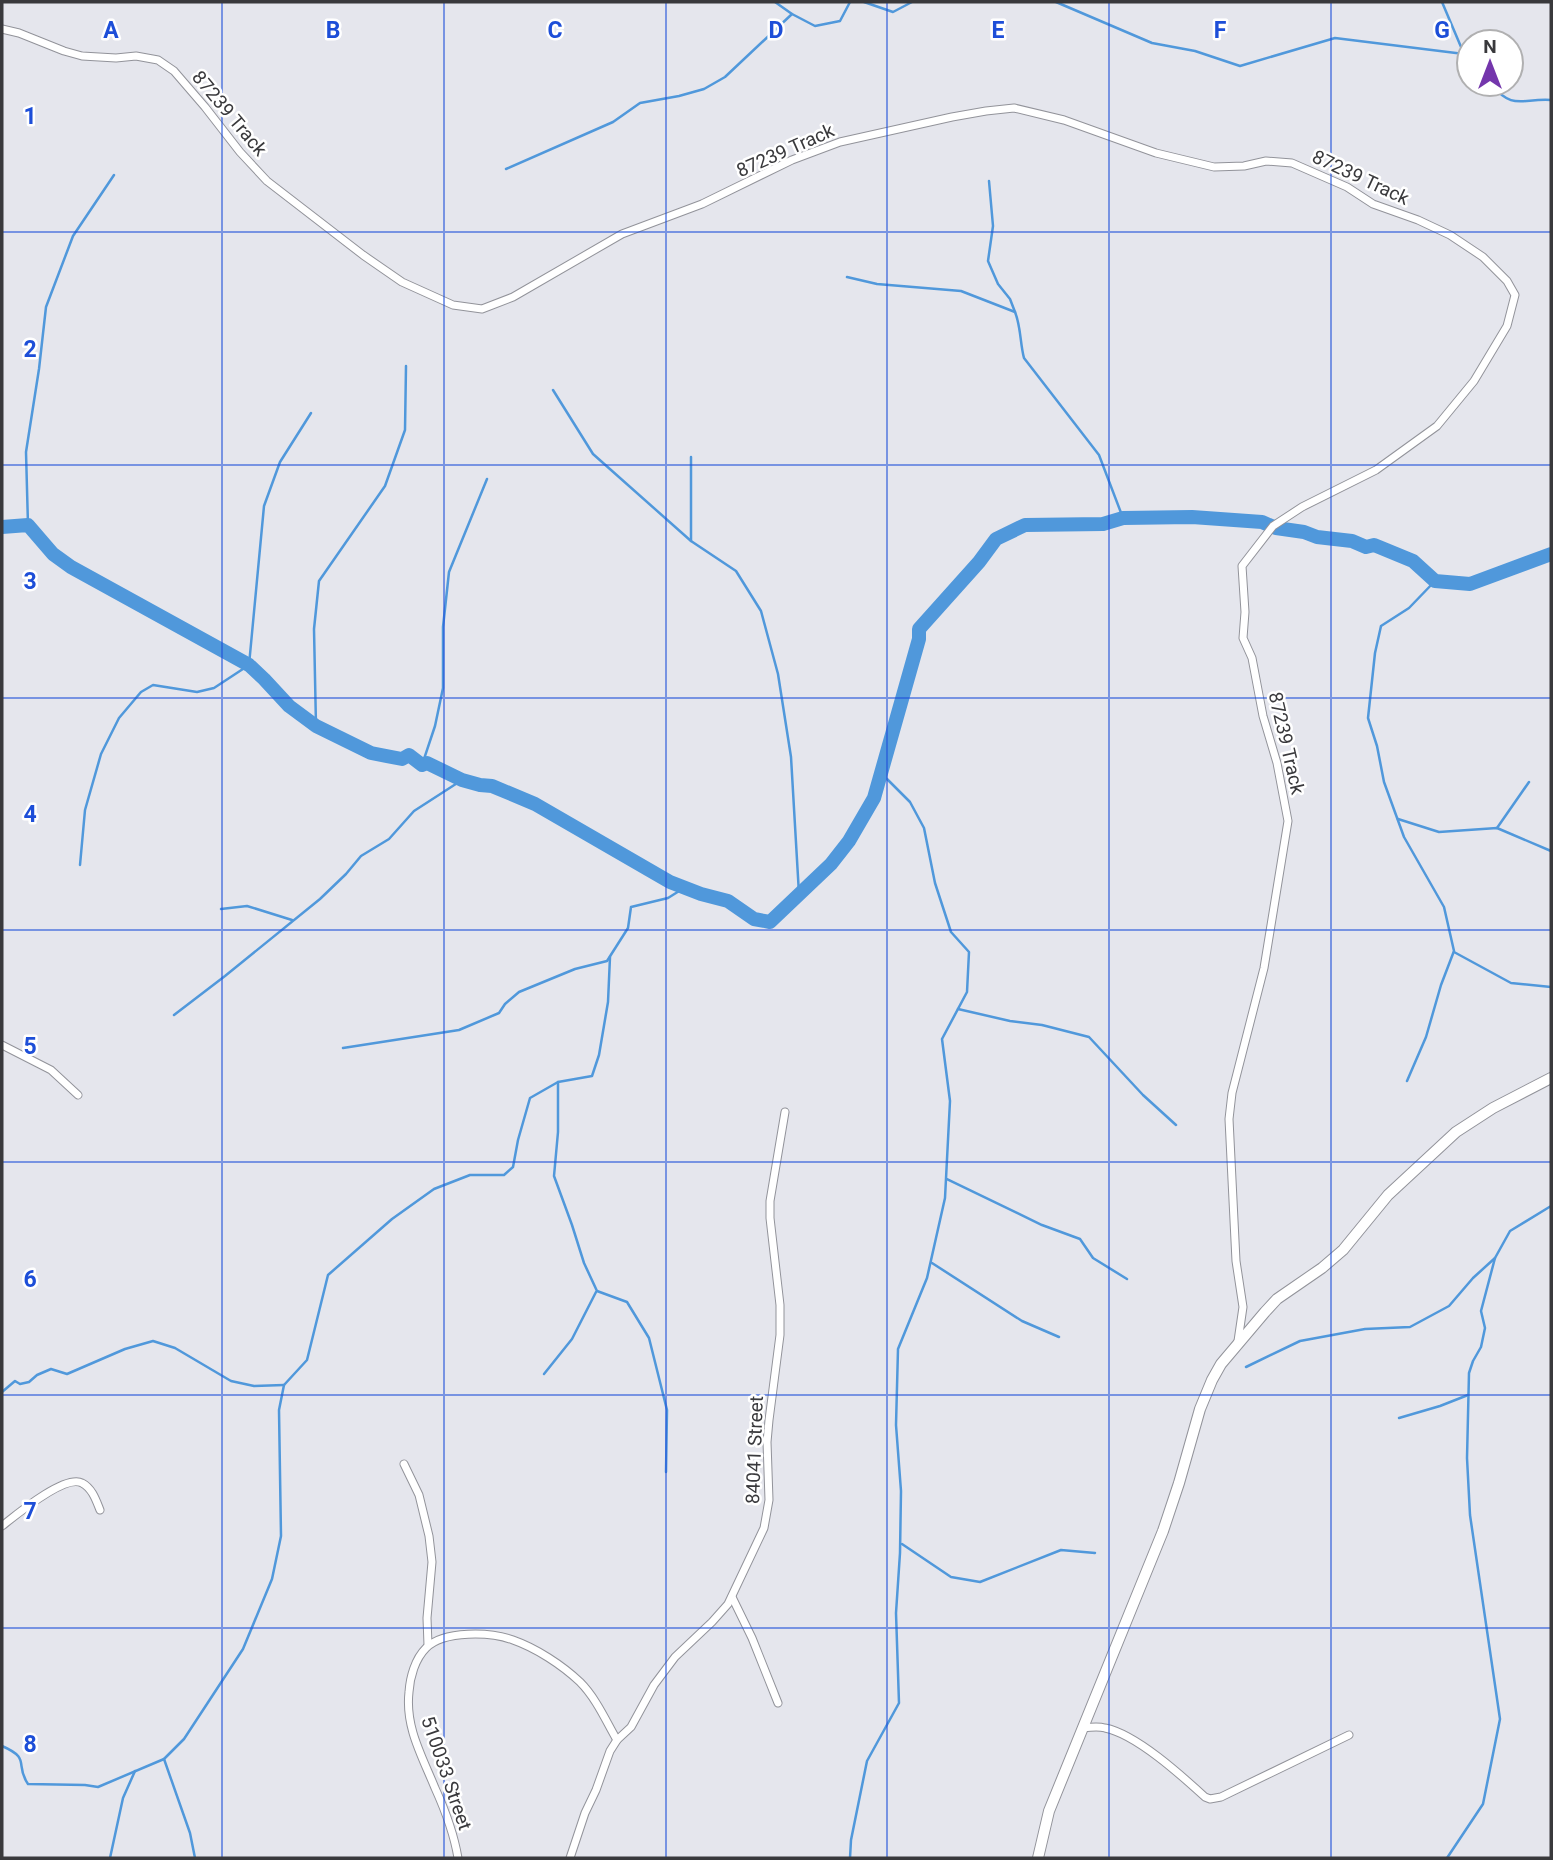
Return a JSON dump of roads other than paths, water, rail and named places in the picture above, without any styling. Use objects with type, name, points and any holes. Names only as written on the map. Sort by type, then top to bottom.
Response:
[{"type":"street","name":"87239 Track","points":[[2,29],[82,56],[136,56],[158,60],[174,71],[267,181],[402,282],[453,305],[482,309],[513,297],[622,234],[702,204],[792,160],[840,142],[986,111],[1014,108],[1063,120],[1156,153],[1214,167],[1266,162],[1292,163],[1347,187],[1373,204],[1450,235],[1483,257],[1507,281],[1515,295],[1507,326],[1474,381],[1437,426],[1376,470],[1302,507],[1273,526],[1242,566],[1245,612],[1243,638],[1252,658],[1288,821],[1266,957],[1232,1093],[1229,1119],[1236,1261],[1243,1307],[1237,1344]]},
{"type":"street","points":[[2,1045],[51,1070],[78,1096]]},
{"type":"street","points":[[1038,1858],[1049,1811],[1167,1523],[1206,1393],[1222,1364],[1277,1299],[1343,1250],[1388,1195],[1456,1132],[1493,1108],[1551,1078]]},
{"type":"street","name":"84041 Street","points":[[570,1858],[607,1757],[617,1740],[631,1727],[654,1685],[675,1657],[721,1613],[732,1597],[767,1520],[768,1431],[780,1335],[771,1200],[785,1112]]},
{"type":"street","points":[[404,1464],[419,1495],[429,1536],[432,1562],[427,1604],[428,1645],[460,1635],[497,1636],[521,1643],[546,1657],[580,1682],[617,1740]]},
{"type":"street","points":[[2,1526],[47,1494],[71,1481],[85,1484],[93,1493],[100,1510]]},
{"type":"street","points":[[732,1597],[778,1703]]},
{"type":"street","name":"510033 Street","points":[[428,1645],[411,1677],[410,1724],[447,1818],[458,1858]]},
{"type":"street","points":[[1083,1728],[1105,1727],[1129,1739],[1167,1764],[1210,1799],[1221,1797],[1349,1735]]},
{"type":"waterway","points":[[775,2],[815,26],[840,21],[850,2]]},
{"type":"waterway","points":[[864,2],[893,12],[912,2]]},
{"type":"waterway","points":[[1056,2],[1152,43],[1195,51],[1240,66],[1335,38],[1455,53]]},
{"type":"waterway","points":[[1442,2],[1455,33]]},
{"type":"waterway","points":[[506,169],[613,122],[640,103],[704,89],[725,77],[792,14]]},
{"type":"waterway","points":[[1506,98],[1518,101],[1551,100]]},
{"type":"waterway","points":[[28,525],[26,452],[46,307],[73,236],[114,175]]},
{"type":"waterway","points":[[989,181],[993,226],[988,261],[1015,312]]},
{"type":"waterway","points":[[847,277],[877,284],[961,291],[1015,312],[1024,358],[1099,455],[1123,518]]},
{"type":"waterway","points":[[316,726],[314,629],[319,581],[385,486],[405,430],[406,366]]},
{"type":"waterway","points":[[553,390],[593,454],[691,541],[736,571],[761,611],[778,674],[791,757],[799,894]]},
{"type":"waterway","points":[[80,865],[85,810],[101,754],[119,718],[141,692],[153,685],[197,692],[214,688],[249,665],[264,506],[280,462],[311,413]]},
{"type":"waterway","points":[[691,457],[691,541]]},
{"type":"waterway","points":[[422,765],[435,726],[443,688],[443,627],[449,572],[487,479]]},
{"type":"waterway","points":[[2,527],[28,525],[53,554],[71,567],[249,665],[289,706],[316,726],[371,753],[402,759],[409,755],[422,765],[427,763],[462,780],[492,786],[535,804],[670,882],[728,901],[754,919],[770,922],[831,864],[849,841],[874,798],[919,639],[919,629],[996,539],[1025,525],[1103,524],[1123,518],[1192,517],[1262,522],[1276,528],[1317,537],[1352,541],[1366,547],[1374,545],[1413,561],[1435,581],[1470,584],[1551,554]]},
{"type":"waterway","points":[[1407,1081],[1426,1037],[1454,951],[1444,907],[1404,837],[1384,782],[1368,718],[1375,653],[1381,626],[1409,608],[1435,581]]},
{"type":"waterway","points":[[850,1858],[851,1840],[867,1761],[899,1703],[896,1613],[901,1491],[896,1425],[898,1349],[927,1278],[945,1198],[950,1101],[942,1039],[967,992],[969,952],[951,932],[935,883],[924,828],[910,802],[881,773]]},
{"type":"waterway","points":[[174,1015],[320,899],[361,856],[389,839],[414,811],[462,780]]},
{"type":"waterway","points":[[1497,828],[1529,782]]},
{"type":"waterway","points":[[1398,819],[1439,832],[1497,828],[1551,851]]},
{"type":"waterway","points":[[343,1048],[459,1030],[499,1013],[519,992],[575,969],[607,961],[628,928],[631,907],[668,898],[684,888]]},
{"type":"waterway","points":[[221,909],[247,906],[292,920]]},
{"type":"waterway","points":[[1454,952],[1511,983],[1551,987]]},
{"type":"waterway","points":[[2,1746],[20,1758],[28,1784],[98,1787],[164,1759],[184,1739],[243,1649],[272,1579],[281,1536],[279,1410],[284,1385],[307,1360],[328,1275],[392,1219],[434,1189],[470,1175],[504,1175],[513,1167],[530,1098],[558,1082],[592,1076],[599,1055],[608,1002],[610,957]]},
{"type":"waterway","points":[[958,1009],[1089,1037],[1143,1095],[1176,1125]]},
{"type":"waterway","points":[[558,1082],[558,1132],[554,1176],[584,1263],[597,1291],[627,1302],[649,1338],[667,1410],[666,1472]]},
{"type":"waterway","points":[[947,1179],[1042,1225],[1080,1239],[1093,1258],[1127,1279]]},
{"type":"waterway","points":[[1246,1367],[1300,1341],[1365,1329],[1410,1327],[1449,1306],[1495,1258],[1510,1231],[1551,1206]]},
{"type":"waterway","points":[[1447,1858],[1483,1804],[1500,1719],[1470,1515],[1467,1458],[1469,1373],[1481,1347],[1485,1328],[1481,1311],[1495,1258]]},
{"type":"waterway","points":[[932,1263],[1022,1321],[1059,1337]]},
{"type":"waterway","points":[[544,1374],[572,1339],[596,1292]]},
{"type":"waterway","points":[[2,1392],[15,1381],[20,1384],[29,1382],[51,1369],[67,1374],[125,1349],[153,1341],[175,1348],[231,1381],[254,1386],[284,1385]]},
{"type":"waterway","points":[[1399,1418],[1468,1395]]},
{"type":"waterway","points":[[902,1544],[951,1577],[980,1582],[1061,1550],[1095,1553]]},
{"type":"waterway","points":[[164,1759],[190,1833],[195,1858]]},
{"type":"waterway","points":[[110,1858],[123,1798],[135,1771]]}]
